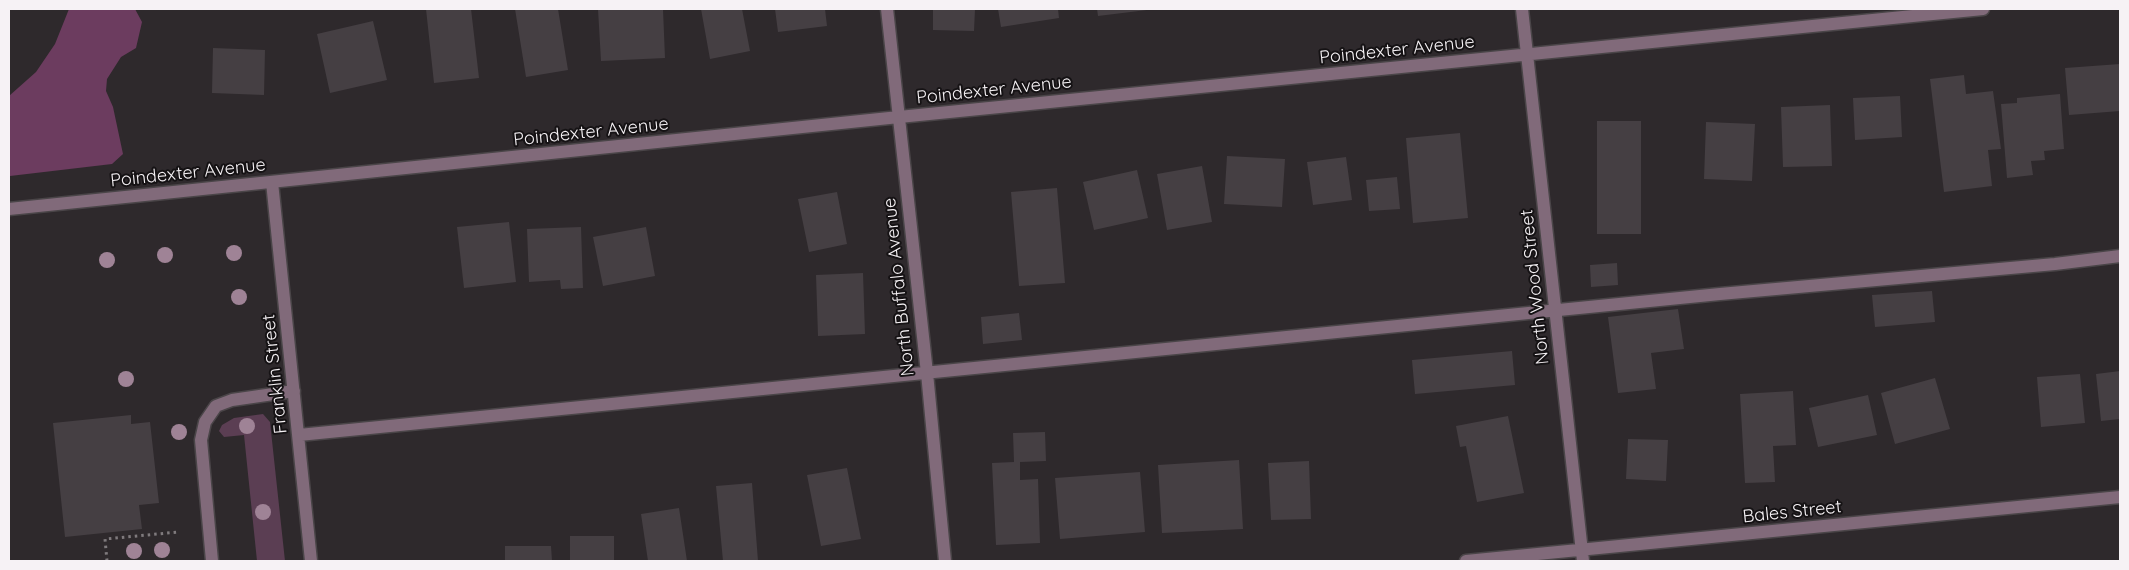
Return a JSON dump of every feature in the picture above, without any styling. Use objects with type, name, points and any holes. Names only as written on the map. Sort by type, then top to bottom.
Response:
[{"type":"street","name":"North Buffalo Avenue","points":[[887,9],[927,373],[945,561]]},
{"type":"street","name":"North Wood Street","points":[[1522,9],[1583,556]]},
{"type":"street","name":"Poindexter Avenue","points":[[9,210],[898,117],[1983,9]]},
{"type":"street","name":"Franklin Street","points":[[272,182],[311,561]]},
{"type":"street","points":[[299,435],[2120,256]]},
{"type":"street","points":[[212,561],[201,440],[205,422],[216,406],[232,400],[294,390]]},
{"type":"street","name":"Bales Street","points":[[1466,561],[1583,556],[2120,497]]},
{"type":"path","points":[[107,561],[105,539],[178,532]]},
{"type":"shaded area","points":[[69,9],[135,9],[142,22],[136,48],[121,57],[107,79],[106,91],[113,107],[123,154],[112,164],[10,176],[9,96],[36,72],[55,44]]},
{"type":"shaded area","points":[[263,414],[270,422],[285,561],[257,561],[244,435],[224,437],[219,431],[222,425],[234,418]]},
{"type":"building","points":[[426,9],[471,9],[479,78],[434,83]]},
{"type":"building","points":[[515,9],[558,9],[568,70],[526,77]]},
{"type":"building","points":[[598,9],[663,9],[665,58],[601,61]]},
{"type":"building","points":[[701,9],[742,9],[750,51],[710,59]]},
{"type":"building","points":[[775,9],[825,9],[827,26],[778,32]]},
{"type":"building","points":[[933,9],[975,9],[974,31],[933,30]]},
{"type":"building","points":[[998,9],[1058,9],[1059,18],[1001,27]]},
{"type":"building","points":[[1097,9],[1147,9],[1147,10],[1098,16]]},
{"type":"building","points":[[373,21],[387,80],[330,93],[317,34]]},
{"type":"building","points":[[213,48],[265,50],[264,95],[212,93]]},
{"type":"building","points":[[2120,64],[2120,111],[2069,115],[2065,68]]},
{"type":"building","points":[[1964,75],[1966,94],[1993,91],[2001,149],[1988,150],[1992,186],[1944,192],[1930,79]]},
{"type":"building","points":[[2060,94],[2064,149],[2044,151],[2045,160],[2031,161],[2033,175],[2007,178],[2001,104],[2017,103],[2017,98]]},
{"type":"building","points":[[1900,96],[1902,137],[1855,140],[1853,98]]},
{"type":"building","points":[[1830,105],[1832,166],[1783,167],[1781,107]]},
{"type":"building","points":[[1597,121],[1641,121],[1641,234],[1597,234]]},
{"type":"building","points":[[1706,122],[1755,124],[1752,181],[1704,179]]},
{"type":"building","points":[[1460,133],[1468,218],[1413,223],[1406,138]]},
{"type":"building","points":[[1227,156],[1285,159],[1282,207],[1224,204]]},
{"type":"building","points":[[1346,157],[1352,200],[1313,205],[1307,162]]},
{"type":"building","points":[[1202,166],[1212,222],[1167,230],[1157,174]]},
{"type":"building","points":[[1137,170],[1148,218],[1094,230],[1083,182]]},
{"type":"building","points":[[1397,177],[1400,209],[1369,211],[1366,180]]},
{"type":"building","points":[[1057,188],[1065,283],[1019,286],[1011,192]]},
{"type":"building","points":[[837,192],[847,244],[809,252],[798,199]]},
{"type":"building","points":[[509,222],[516,282],[464,288],[457,227]]},
{"type":"building","points":[[581,227],[583,288],[561,289],[560,280],[529,282],[527,229]]},
{"type":"building","points":[[646,227],[655,276],[603,286],[593,237]]},
{"type":"building","points":[[1617,263],[1618,285],[1591,287],[1590,265]]},
{"type":"building","points":[[863,273],[865,334],[818,336],[816,275]]},
{"type":"building","points":[[1932,291],[1935,322],[1875,327],[1872,295]]},
{"type":"building","points":[[1678,309],[1684,349],[1651,353],[1656,389],[1618,393],[1608,317]]},
{"type":"building","points":[[1019,313],[1022,340],[983,344],[981,317]]},
{"type":"building","points":[[1512,351],[1515,385],[1415,394],[1412,360]]},
{"type":"building","points":[[2120,371],[2120,419],[2101,421],[2096,374]]},
{"type":"building","points":[[2080,374],[2085,423],[2041,427],[2037,377]]},
{"type":"building","points":[[1935,378],[1950,429],[1895,444],[1881,393]]},
{"type":"building","points":[[1793,391],[1796,445],[1773,446],[1775,482],[1745,483],[1740,394]]},
{"type":"building","points":[[1868,395],[1877,435],[1818,447],[1809,408]]},
{"type":"building","points":[[131,415],[131,424],[150,422],[159,503],[139,505],[142,529],[65,537],[53,423]]},
{"type":"building","points":[[1508,416],[1524,493],[1477,502],[1466,446],[1460,447],[1456,426]]},
{"type":"building","points":[[1045,432],[1046,461],[1020,462],[1020,480],[1038,479],[1040,543],[996,545],[992,463],[1014,462],[1013,433]]},
{"type":"building","points":[[1628,439],[1668,440],[1666,481],[1626,479]]},
{"type":"building","points":[[1239,460],[1243,529],[1162,533],[1158,465]]},
{"type":"building","points":[[1309,461],[1311,519],[1271,520],[1268,463]]},
{"type":"building","points":[[847,468],[861,539],[821,546],[807,475]]},
{"type":"building","points":[[1140,472],[1145,532],[1060,539],[1055,478]]},
{"type":"building","points":[[752,483],[758,561],[723,561],[716,486]]},
{"type":"building","points":[[679,508],[687,561],[648,561],[641,514]]},
{"type":"building","points":[[570,536],[614,536],[614,561],[570,561]]},
{"type":"building","points":[[505,546],[551,546],[552,561],[505,561]]}]
